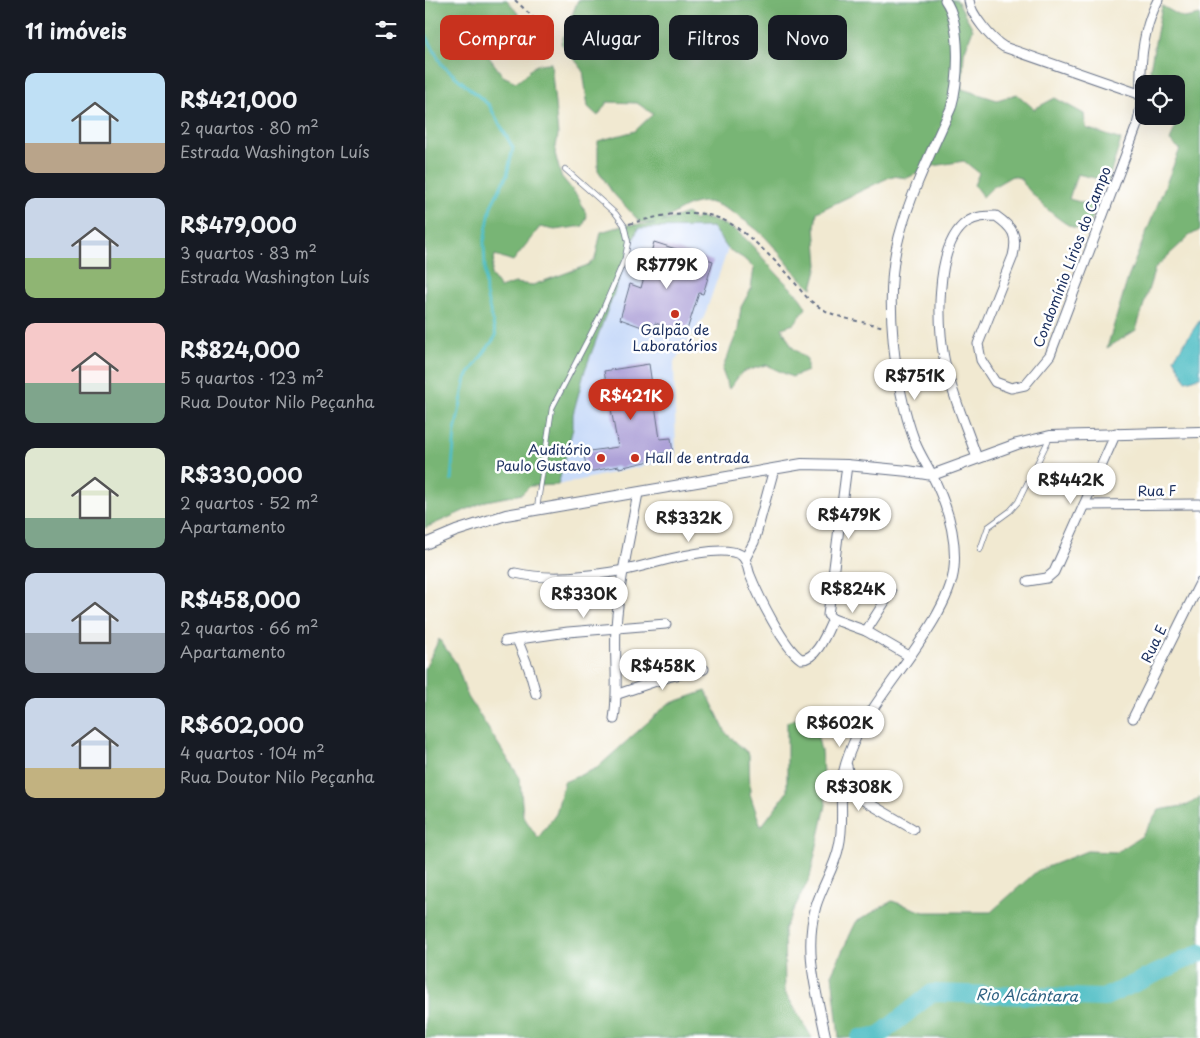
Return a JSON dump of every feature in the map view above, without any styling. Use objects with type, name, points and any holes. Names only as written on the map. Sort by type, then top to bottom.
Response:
[{"type":"street","points":[[826,1038],[811,962],[811,932],[816,906],[839,847],[842,822],[842,781],[857,734],[933,620],[947,592],[954,570],[953,535],[945,504],[915,444],[904,406],[893,329],[892,270],[909,206],[951,108],[955,92],[955,25],[945,0]]},
{"type":"street","points":[[969,0],[969,6],[981,23],[995,42],[1003,47],[1135,93]]},
{"type":"street","name":"Condomínio Lírios do Campo","points":[[1142,75],[1143,42],[1149,18],[1157,0]]},
{"type":"street","name":"Condomínio Lírios do Campo","points":[[977,458],[946,370],[939,311],[941,279],[947,252],[956,234],[967,222],[979,217],[996,216],[1010,226],[1016,242],[1013,256],[978,344],[981,360],[995,382],[1011,388],[1025,385],[1050,355],[1137,125]]},
{"type":"street","points":[[425,544],[456,531],[506,515],[802,464],[847,465],[908,471],[932,476],[1017,444],[1051,436],[1200,432]]},
{"type":"street","points":[[1028,581],[1047,578],[1054,572],[1116,433]]},
{"type":"street","points":[[847,465],[828,611],[833,619],[866,631],[909,656]]},
{"type":"street","points":[[745,559],[754,542],[774,469]]},
{"type":"street","points":[[614,719],[618,694],[616,628],[623,570],[638,493]]},
{"type":"street","name":"Rua F","points":[[1083,505],[1200,504]]},
{"type":"street","points":[[515,573],[541,578],[623,570],[705,552],[723,551],[738,554],[745,559],[750,574],[793,654],[801,659],[812,655],[824,638],[833,619]]},
{"type":"street","name":"Rua E","points":[[1133,718],[1200,583]]},
{"type":"street","points":[[866,631],[891,592]]},
{"type":"street","points":[[505,641],[666,624]]},
{"type":"street","points":[[517,639],[529,669],[536,694]]},
{"type":"street","points":[[618,694],[677,674],[704,669]]},
{"type":"street","points":[[847,763],[850,782],[858,797],[913,829]]},
{"type":"lane","points":[[537,509],[552,408],[600,316],[625,258],[628,242],[624,225],[604,202],[565,169]]},
{"type":"lane","points":[[980,550],[988,527],[1010,511],[1018,502],[1051,436]]},
{"type":"path","points":[[515,0],[530,15]]},
{"type":"path","points":[[624,225],[658,216],[697,212],[720,217],[749,236],[813,304],[830,314],[893,329]]},
{"type":"shaded area","points":[[712,227],[728,249],[704,317],[674,362],[676,459],[558,485],[573,428],[572,414],[585,370],[638,228]]},
{"type":"green space","points":[[425,0],[507,0],[519,15],[440,15],[440,60],[491,60],[503,76],[516,82],[534,67],[543,63],[551,63],[558,135],[555,153],[561,176],[579,198],[587,216],[583,226],[555,230],[540,227],[513,261],[495,255],[491,275],[500,288],[515,283],[533,285],[588,265],[595,259],[601,232],[624,225],[655,224],[640,222],[612,192],[598,170],[598,141],[635,131],[653,114],[637,103],[607,102],[598,116],[588,107],[583,70],[575,60],[659,60],[659,15],[572,15],[578,0],[957,0],[973,29],[964,53],[962,89],[997,100],[1017,94],[1034,109],[1055,98],[1084,114],[1086,128],[1121,140],[1108,181],[1077,174],[1069,199],[1095,206],[1090,228],[1079,229],[1072,227],[1055,216],[1030,192],[1020,178],[1012,176],[993,187],[983,197],[974,185],[979,173],[964,161],[933,166],[907,178],[892,176],[817,212],[815,227],[818,265],[812,288],[799,277],[765,237],[746,221],[721,206],[701,202],[677,211],[662,222],[687,213],[695,221],[698,217],[726,225],[736,231],[753,246],[794,291],[806,308],[794,324],[782,328],[792,347],[807,359],[807,371],[792,377],[766,365],[742,372],[729,389],[722,370],[738,330],[741,307],[751,289],[754,268],[743,258],[728,249],[712,227],[638,228],[585,370],[573,414],[573,428],[558,485],[530,486],[522,494],[486,501],[425,528]]},
{"type":"green space","points":[[1162,6],[1184,18],[1200,15],[1200,230],[1189,236],[1155,268],[1136,330],[1107,348],[1128,278],[1180,149],[1170,141],[1176,125],[1185,125],[1185,75],[1151,75],[1150,69]]},
{"type":"green space","points":[[564,35],[564,47],[561,43]]},
{"type":"green space","points":[[439,639],[456,663],[468,697],[520,778],[523,816],[538,838],[556,814],[564,782],[597,768],[668,704],[706,691],[726,733],[749,754],[750,794],[761,827],[787,792],[787,722],[812,713],[821,751],[826,805],[810,877],[784,929],[785,992],[812,1038],[425,1038],[425,669]]},
{"type":"green space","points":[[1200,797],[1200,1038],[839,1038],[832,973],[856,922],[892,901],[924,912],[991,912],[1037,871],[1087,851],[1117,852],[1142,836],[1159,810],[1188,805]]},
{"type":"water","points":[[1200,320],[1200,377],[1186,381],[1174,358]]},
{"type":"building","points":[[654,242],[713,261],[703,294],[699,293],[686,333],[655,323],[653,331],[620,319],[630,284],[641,288]]},
{"type":"building","points":[[649,364],[660,439],[671,438],[673,453],[661,453],[646,462],[588,472],[583,452],[618,447],[604,371]]},
{"type":"waterway","points":[[425,33],[442,65],[489,105],[513,148],[507,175],[491,206],[484,242],[486,294],[496,336],[466,378],[455,431],[451,480]]},
{"type":"waterway","name":"Rio Alcântara","points":[[860,1038],[877,1037],[932,993],[1103,998],[1200,953]]},
{"type":"place","name":"Galpão de Laboratórios","points":[[675,314]]},
{"type":"place","name":"Auditório Paulo Gustavo","points":[[601,458]]},
{"type":"place","name":"Hall de entrada","points":[[635,458]]}]
